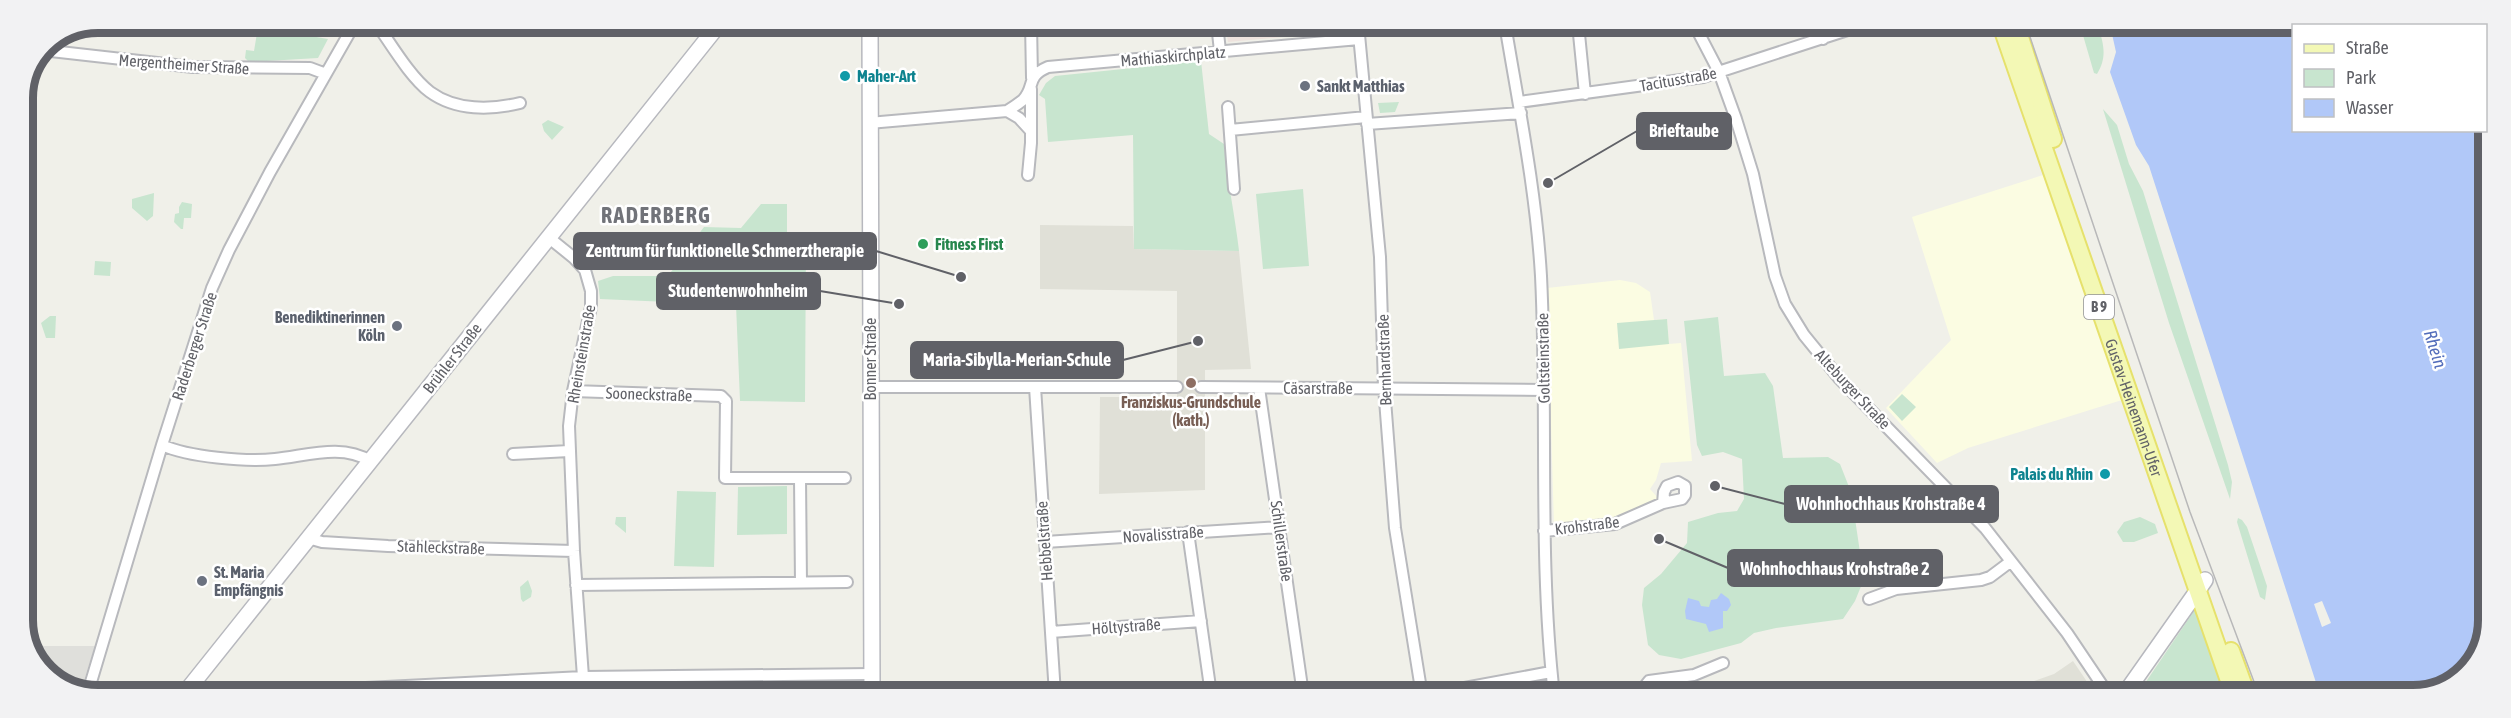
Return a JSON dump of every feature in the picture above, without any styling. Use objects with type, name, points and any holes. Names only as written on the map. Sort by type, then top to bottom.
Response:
[{"type":"main road","name":"Gustav-Heinemann-Ufer","points":[[2004,33],[2237,685]]},
{"type":"main road","name":"Gustav-Heinemann-Ufer","points":[[2019,33],[2202,584]]},
{"type":"street","name":"Raderberger Straße","points":[[90,684],[212,288],[270,172],[349,33]]},
{"type":"street","points":[[383,33],[424,87],[439,98],[486,110],[520,104]]},
{"type":"street","name":"Brühler Straße","points":[[194,685],[308,538],[712,33]]},
{"type":"street","name":"Bonner Straße","points":[[870,33],[872,685]]},
{"type":"street","points":[[1028,175],[1031,33]]},
{"type":"street","points":[[1217,33],[1220,51]]},
{"type":"street","name":"Bernhardstraße","points":[[1359,33],[1380,257],[1384,387],[1395,528],[1421,685]]},
{"type":"street","name":"Goltsteinstraße","points":[[1507,33],[1538,228],[1544,390],[1544,531],[1553,685]]},
{"type":"street","points":[[1579,33],[1585,94]]},
{"type":"street","name":"Alteburger Straße","points":[[1699,33],[1719,72],[1753,174],[1775,276],[1790,312],[1804,335],[1822,359],[1985,528],[2067,633],[2102,685]]},
{"type":"street","points":[[1821,33],[1823,39]]},
{"type":"street","name":"Tacitusstraße","points":[[1366,121],[1520,108],[1585,94],[1703,77],[1840,33]]},
{"type":"street","name":"Mathiaskirchplatz","points":[[1007,111],[1023,99],[1038,71],[1048,67],[1359,39]]},
{"type":"street","name":"Mergentheimer Straße","points":[[53,51],[193,67],[310,68],[326,74]]},
{"type":"street","points":[[1228,107],[1233,189]]},
{"type":"street","points":[[869,123],[1007,111],[1019,118],[1030,130]]},
{"type":"street","points":[[1230,130],[1366,121]]},
{"type":"street","name":"Rheinsteinstraße","points":[[548,237],[585,270],[591,291],[591,307],[573,391],[569,451],[583,677]]},
{"type":"street","points":[[870,387],[1177,387]]},
{"type":"street","name":"Hebbelstraße","points":[[1035,387],[1054,685]]},
{"type":"street","name":"Cäsarstraße","points":[[1201,387],[1544,390]]},
{"type":"street","name":"Schillerstraße","points":[[1259,388],[1281,527],[1302,685]]},
{"type":"street","name":"Sooneckstraße","points":[[573,391],[721,396],[725,398],[725,478],[800,478]]},
{"type":"street","points":[[162,445],[188,454],[246,459],[275,459],[304,453],[345,453],[360,455],[370,461]]},
{"type":"street","points":[[513,454],[569,451]]},
{"type":"street","points":[[801,583],[800,478],[845,478]]},
{"type":"street","name":"Krohstraße","points":[[1544,531],[1615,524],[1663,504]]},
{"type":"street","name":"Novalisstraße","points":[[1045,542],[1281,527]]},
{"type":"street","points":[[1188,532],[1210,685]]},
{"type":"street","name":"Stahleckstraße","points":[[308,538],[322,542],[388,546],[574,551]]},
{"type":"street","points":[[1869,599],[1896,589],[1981,580],[1990,577],[2010,562]]},
{"type":"street","points":[[576,585],[847,582]]},
{"type":"street","points":[[2131,685],[2202,584]]},
{"type":"street","name":"Höltystraße","points":[[1051,632],[1201,621]]},
{"type":"street","points":[[1646,685],[1649,681],[1694,675],[1723,663]]},
{"type":"street","points":[[1481,685],[1551,672]]},
{"type":"street","points":[[424,685],[583,677],[872,674]]},
{"type":"shaded area","points":[[1226,33],[1328,33],[1228,42]]},
{"type":"shaded area","points":[[2043,175],[2122,400],[1968,448],[1937,463],[1886,408],[1951,340],[1912,217]]},
{"type":"shaded area","name":"Franziskus-Grundschule (kath.)","points":[[1040,225],[1133,226],[1134,249],[1239,251],[1251,369],[1205,370],[1205,490],[1099,494],[1100,397],[1177,397],[1177,291],[1040,289]]},
{"type":"shaded area","points":[[1620,280],[1636,283],[1650,292],[1654,320],[1667,319],[1669,344],[1681,343],[1692,461],[1661,463],[1656,480],[1650,489],[1658,498],[1647,507],[1618,519],[1554,526],[1547,288]]},
{"type":"shaded area","points":[[39,646],[95,646],[83,683],[62,674],[52,666]]},
{"type":"shaded area","points":[[2073,661],[2089,685],[2022,685],[2054,674]]},
{"type":"shaded area","points":[[813,680],[813,685],[688,685],[688,681]]},
{"type":"green space","points":[[257,33],[293,33],[328,39],[318,58],[249,62],[245,58],[246,50],[254,51]]},
{"type":"green space","points":[[2082,33],[2100,33],[2103,55],[2097,74],[2094,73]]},
{"type":"green space","points":[[1201,61],[1209,134],[1224,144],[1239,251],[1134,249],[1133,135],[1048,142],[1045,99],[1039,95],[1046,83],[1055,76]]},
{"type":"green space","points":[[1399,102],[1395,112],[1380,113],[1378,103]]},
{"type":"green space","points":[[2103,109],[2117,125],[2129,164],[2143,191],[2228,465],[2232,482],[2230,499],[2169,323]]},
{"type":"green space","points":[[548,120],[564,127],[552,140],[544,131],[542,124]]},
{"type":"green space","points":[[1303,189],[1309,266],[1263,269],[1256,194]]},
{"type":"green space","points":[[154,193],[153,216],[147,221],[132,208],[132,199]]},
{"type":"green space","points":[[182,202],[192,204],[191,218],[184,218],[183,229],[181,229],[174,222],[175,214],[179,213]]},
{"type":"green space","points":[[761,204],[787,204],[787,239],[806,239],[805,402],[740,401],[736,305],[600,299],[598,281],[613,276],[666,276],[681,260],[704,227],[741,228]]},
{"type":"green space","points":[[95,261],[111,262],[110,276],[94,275]]},
{"type":"green space","points":[[50,316],[56,316],[55,338],[46,338],[41,323]]},
{"type":"green space","points":[[1718,317],[1724,376],[1765,373],[1773,386],[1783,458],[1828,457],[1840,464],[1851,492],[1864,579],[1855,601],[1843,619],[1754,633],[1741,643],[1681,659],[1659,655],[1648,645],[1642,605],[1644,588],[1661,574],[1687,543],[1688,522],[1718,513],[1737,511],[1744,499],[1742,459],[1723,452],[1702,456],[1697,445],[1684,321]]},
{"type":"green space","points":[[1667,319],[1669,344],[1619,349],[1617,323]]},
{"type":"green space","points":[[1902,394],[1916,407],[1902,421],[1889,407]]},
{"type":"green space","points":[[787,486],[787,534],[737,535],[738,487]]},
{"type":"green space","points":[[677,491],[716,492],[714,567],[674,566]]},
{"type":"green space","points":[[616,517],[626,517],[626,533],[615,524]]},
{"type":"green space","points":[[2140,517],[2155,524],[2158,533],[2134,542],[2123,542],[2117,532],[2124,522]]},
{"type":"green space","points":[[2238,518],[2247,527],[2267,586],[2265,600],[2260,597],[2237,522]]},
{"type":"green space","points":[[528,580],[532,591],[531,597],[523,602],[520,587]]},
{"type":"green space","points":[[2196,608],[2224,685],[2144,685]]},
{"type":"water","name":"Rhein","points":[[2112,33],[2292,33],[2292,132],[2478,132],[2478,620],[2476,637],[2467,656],[2452,672],[2434,682],[2413,685],[2317,685],[2149,166],[2136,145],[2110,72],[2116,52]]},
{"type":"water","points":[[1721,593],[1729,599],[1731,605],[1727,611],[1723,611],[1723,628],[1709,632],[1706,624],[1686,619],[1688,598],[1699,601],[1701,606],[1709,607],[1711,600],[1717,599]]},
{"type":"pier","points":[[2322,601],[2331,623],[2322,627],[2314,604]]},
{"type":"tram line","points":[[2029,33],[2190,512],[2255,685]]},
{"type":"place","name":"Maher-Art","points":[[845,76]]},
{"type":"place","name":"Sankt Matthias","points":[[1305,86]]},
{"type":"place","name":"Brieftaube","points":[[1548,183]]},
{"type":"place","name":"Fitness First","points":[[923,244]]},
{"type":"place","name":"Zentrum für funktionelle Schmerztherapie","points":[[961,277]]},
{"type":"place","name":"Studentenwohnheim","points":[[899,304]]},
{"type":"place","name":"Benediktinerinnen Köln","points":[[397,326]]},
{"type":"place","name":"Maria-Sibylla-Merian-Schule","points":[[1198,341]]},
{"type":"place","name":"Franziskus-Grundschule (kath.)","points":[[1191,383]]},
{"type":"place","name":"Palais du Rhin","points":[[2105,474]]},
{"type":"place","name":"Wohnhochhaus Krohstraße 4","points":[[1715,486]]},
{"type":"place","name":"Wohnhochhaus Krohstraße 2","points":[[1659,539]]},
{"type":"place","name":"St. Maria Empfängnis","points":[[202,581]]},
{"type":"district","name":"RADERBERG","points":[[656,215]]}]
